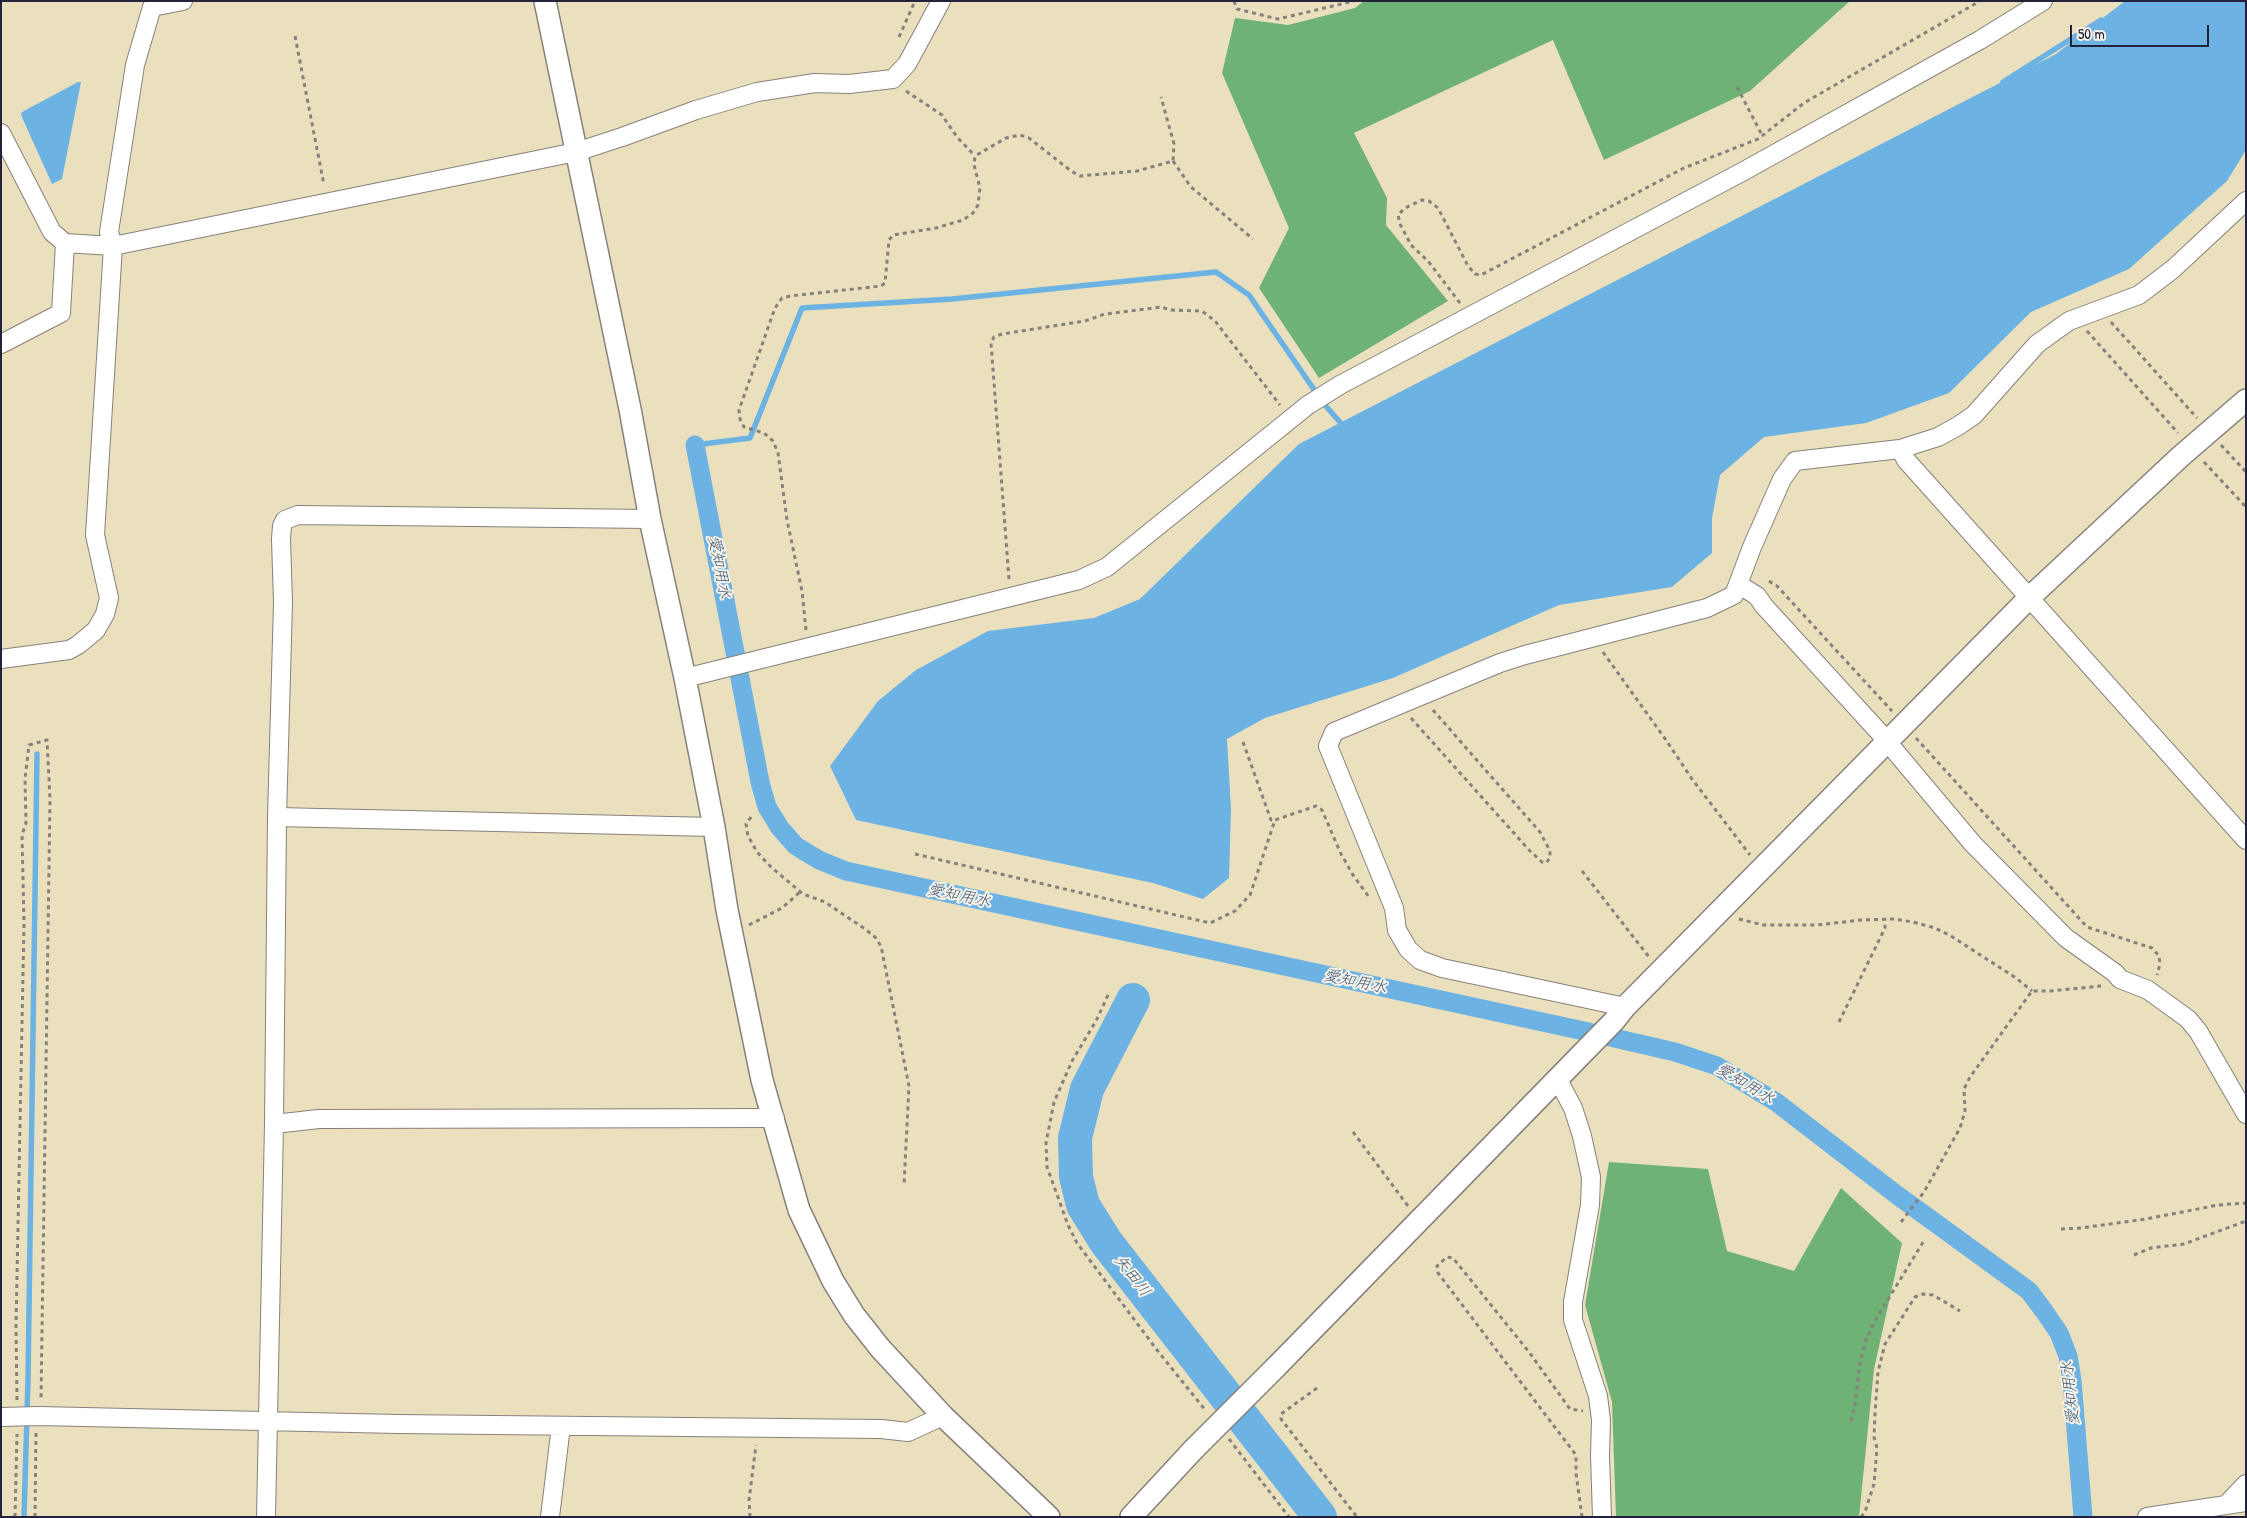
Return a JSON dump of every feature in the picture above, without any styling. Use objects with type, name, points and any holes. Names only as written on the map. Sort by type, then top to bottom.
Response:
[{"type":"street","points":[[1,660],[69,650],[96,630],[105,614],[109,598],[95,535],[113,246],[109,232],[135,65],[152,7],[183,1]]},
{"type":"street","points":[[545,1],[630,409],[650,520],[685,678],[714,827],[731,930],[762,1080],[775,1118],[799,1210],[833,1281],[854,1315],[880,1348],[943,1416],[1049,1517]]},
{"type":"street","points":[[1,133],[52,232],[65,243],[113,246],[576,152],[696,110],[757,92],[815,83],[849,84],[893,79],[907,64],[941,1]]},
{"type":"street","points":[[685,678],[1079,580],[1108,567],[1308,405],[1340,385],[1468,319],[1772,155],[1980,40],[2042,1]]},
{"type":"street","points":[[1620,1014],[1442,968],[1420,960],[1408,949],[1396,930],[1394,908],[1328,746],[1334,732],[1500,663],[1707,608],[1734,594],[1782,479],[1795,461],[1900,449],[1938,437],[1974,415],[2038,344],[2076,319],[2139,296],[2173,269],[2246,201]]},
{"type":"street","points":[[1,344],[61,313],[65,243]]},
{"type":"street","points":[[1131,1517],[1193,1450],[1660,972],[2029,598],[2191,447],[2246,400]]},
{"type":"street","points":[[1900,449],[1906,460],[2246,840]]},
{"type":"street","points":[[266,1517],[274,1124],[277,817],[283,603],[281,539],[285,520],[298,515],[650,520]]},
{"type":"street","points":[[1738,584],[1758,596],[1764,606],[1794,636],[1936,798],[1973,844],[2066,938],[2115,973],[2120,979],[2148,990],[2188,1019],[2240,1089],[2246,1114]]},
{"type":"street","points":[[277,817],[714,827]]},
{"type":"street","points":[[1557,1078],[1576,1117],[1591,1177],[1590,1205],[1573,1302],[1573,1320],[1598,1396],[1600,1410],[1602,1517]]},
{"type":"street","points":[[274,1124],[319,1119],[775,1118]]},
{"type":"street","points":[[9,1417],[881,1429],[908,1432],[943,1416]]},
{"type":"street","points":[[550,1517],[561,1426]]},
{"type":"street","points":[[2228,1503],[2246,1484]]},
{"type":"street","points":[[2146,1517],[2228,1503],[2246,1502]]},
{"type":"path","points":[[899,38],[915,1]]},
{"type":"path","points":[[1234,1],[1237,10],[1278,19],[1354,1]]},
{"type":"path","points":[[1468,319],[1458,298],[1428,261],[1411,245],[1400,224],[1398,215],[1405,208],[1422,200],[1428,200],[1438,208],[1468,266],[1475,274],[1481,275],[1684,168],[1763,136],[1774,125],[1804,103],[1980,1]]},
{"type":"path","points":[[295,36],[328,203]]},
{"type":"path","points":[[808,648],[802,592],[787,520],[778,453],[773,441],[764,433],[744,427],[739,410],[775,308],[782,298],[881,286],[885,282],[888,240],[893,235],[936,228],[963,220],[973,213],[978,205],[980,188],[974,165],[975,156],[957,137],[942,115],[904,90],[893,79]]},
{"type":"path","points":[[1737,87],[1772,155]]},
{"type":"path","points":[[1162,97],[1174,144],[1173,161],[1191,188],[1253,239]]},
{"type":"path","points":[[975,156],[1006,138],[1020,135],[1029,138],[1080,176],[1137,171],[1173,161]]},
{"type":"path","points":[[1011,597],[991,343],[994,337],[1002,334],[1085,321],[1105,314],[1152,308],[1161,307],[1172,310],[1202,311],[1215,321],[1280,405],[1288,421]]},
{"type":"path","points":[[2103,309],[2114,327],[2246,472]]},
{"type":"path","points":[[2076,319],[2246,507]]},
{"type":"path","points":[[1745,566],[1777,586],[2087,927],[2152,948],[2159,956],[2160,964],[2158,972],[2148,990]]},
{"type":"path","points":[[1593,637],[1612,667],[1666,740],[1692,779],[1761,870]]},
{"type":"path","points":[[1399,704],[1529,850],[1546,864],[1550,858],[1550,851],[1540,832],[1420,696]]},
{"type":"path","points":[[14,1517],[9,1417],[16,1317],[24,923],[22,835],[26,823],[25,779],[29,745],[47,740],[50,829],[41,1408],[36,1428],[35,1517]]},
{"type":"path","points":[[1243,742],[1271,820],[1316,806],[1322,810],[1349,868],[1374,903]]},
{"type":"path","points":[[751,817],[746,824],[748,836],[757,852],[782,878],[800,892],[833,907],[875,937],[881,946],[909,1086],[904,1185]]},
{"type":"path","points":[[915,854],[1210,923],[1235,910],[1250,894],[1275,820]]},
{"type":"path","points":[[1582,870],[1660,972]]},
{"type":"path","points":[[731,930],[756,923],[782,908],[800,892]]},
{"type":"path","points":[[1722,909],[1741,920],[1763,925],[1817,926],[1885,919],[1913,922],[1936,928],[2016,978],[2032,991],[2083,989],[2111,984],[2120,979]]},
{"type":"path","points":[[1839,1022],[1885,928],[1885,919]]},
{"type":"path","points":[[1901,1222],[1924,1192],[1960,1128],[1965,1111],[1964,1089],[1970,1077],[2032,991]]},
{"type":"path","points":[[1108,995],[1096,1021],[1072,1061],[1054,1102],[1046,1143],[1047,1167],[1068,1225],[1078,1243],[1157,1350],[1209,1415]]},
{"type":"path","points":[[1354,1132],[1418,1221]]},
{"type":"path","points":[[2061,1229],[2109,1224],[2218,1205],[2246,1203]]},
{"type":"path","points":[[2134,1255],[2151,1248],[2184,1244],[2246,1221]]},
{"type":"path","points":[[1851,1421],[1860,1362],[1866,1340],[1873,1324],[1918,1254],[1925,1239]]},
{"type":"path","points":[[1582,1517],[1576,1473],[1576,1455],[1572,1448],[1438,1273],[1437,1266],[1447,1256],[1453,1258],[1529,1352],[1570,1409],[1584,1411],[1600,1410]]},
{"type":"path","points":[[1861,1517],[1865,1512],[1874,1484],[1876,1448],[1874,1437],[1878,1372],[1885,1344],[1915,1297],[1922,1294],[1932,1295],[1960,1311]]},
{"type":"path","points":[[1317,1388],[1281,1414],[1281,1420],[1357,1517]]},
{"type":"path","points":[[750,1517],[751,1476],[758,1428]]},
{"type":"path","points":[[1227,1437],[1289,1517]]},
{"type":"green space","points":[[1364,1],[1850,1],[1750,91],[1604,160],[1553,40],[1354,133],[1387,198],[1386,225],[1448,301],[1319,378],[1259,288],[1289,228],[1222,73],[1235,18],[1288,25],[1355,8]]},
{"type":"green space","points":[[1609,1162],[1708,1169],[1727,1251],[1794,1271],[1841,1188],[1902,1243],[1874,1369],[1859,1517],[1616,1517],[1612,1402],[1585,1305]]},
{"type":"water","points":[[2125,1],[2246,1],[2246,150],[2227,181],[2129,269],[2031,312],[1949,393],[1866,423],[1764,437],[1720,475],[1712,518],[1712,553],[1672,587],[1559,605],[1393,678],[1265,718],[1227,739],[1231,809],[1229,878],[1203,899],[1153,883],[856,820],[830,766],[878,701],[916,670],[988,631],[1094,618],[1140,599],[1299,444],[2056,54]]},
{"type":"water","points":[[81,82],[62,179],[52,184],[21,115],[22,112]]},
{"type":"waterway","points":[[2003,82],[2101,20]]},
{"type":"waterway","points":[[695,445],[750,438],[802,308],[952,299],[1216,272],[1249,295],[1324,404],[1346,429]]},
{"type":"waterway","name":"愛知用水","points":[[695,445],[760,782],[767,807],[780,828],[796,846],[819,860],[846,871],[1584,1031],[1675,1052],[1717,1066],[1776,1102],[1897,1195],[2029,1291],[2059,1333],[2068,1356],[2072,1380],[2083,1517]]},
{"type":"waterway","points":[[24,1517],[28,1380],[37,754]]},
{"type":"waterway","name":"矢田川","points":[[1133,1000],[1087,1089],[1075,1138],[1076,1177],[1083,1205],[1106,1242],[1320,1517]]}]
